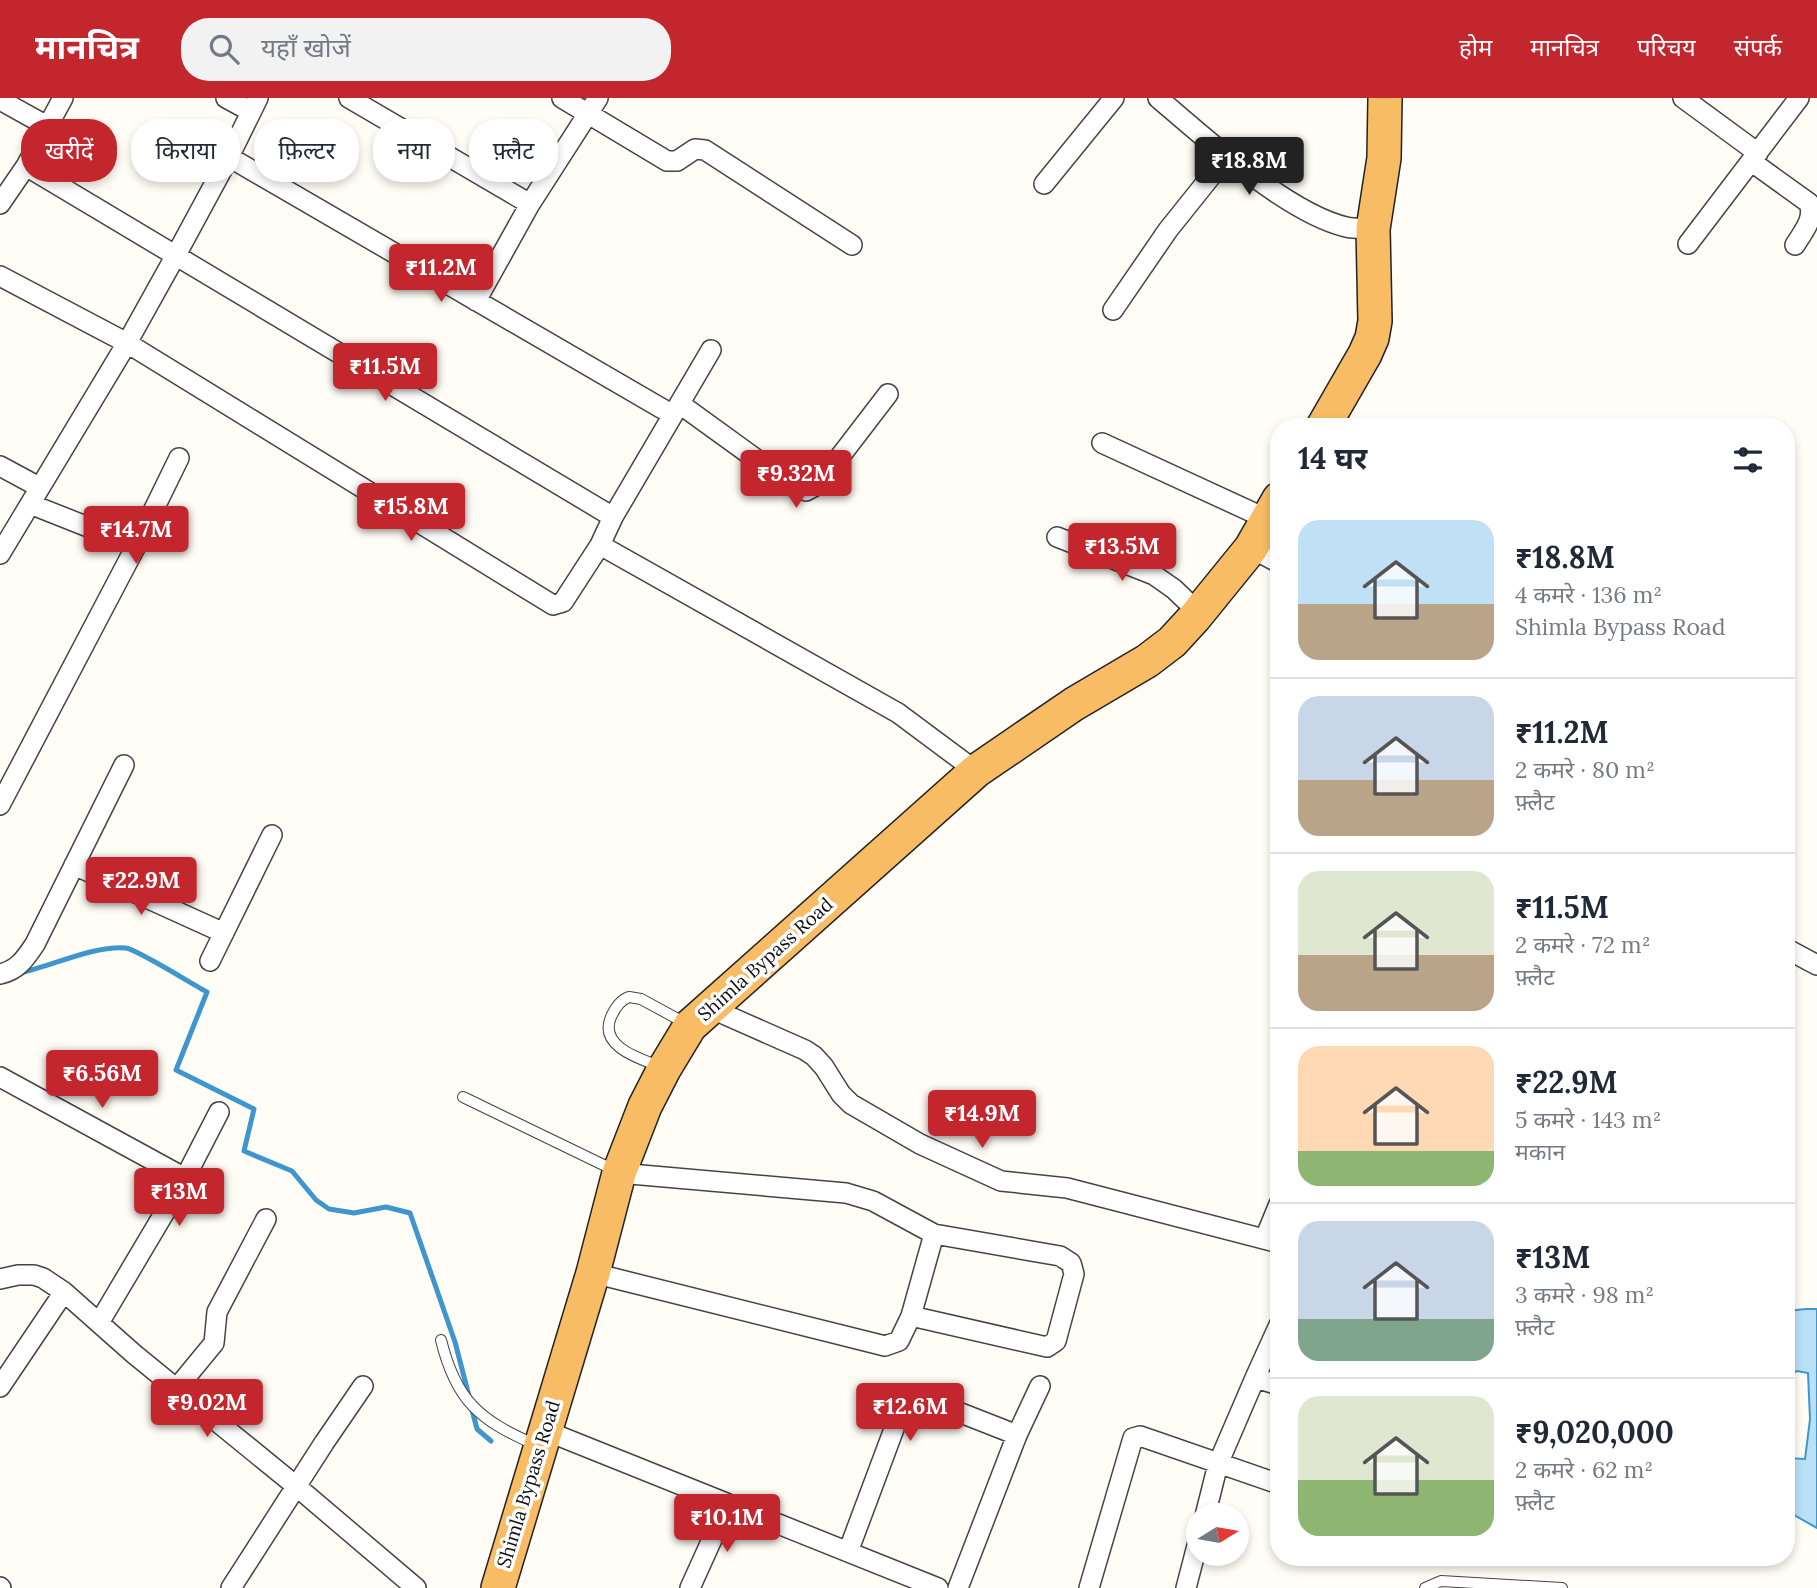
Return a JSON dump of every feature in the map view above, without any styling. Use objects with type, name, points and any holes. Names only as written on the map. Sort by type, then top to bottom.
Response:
[{"type":"highway","points":[[1328,418],[1365,354],[1376,321],[1374,229],[1384,158],[1385,98]]},
{"type":"highway","name":"Shimla Bypass Road","points":[[498,1588],[541,1438],[593,1273],[619,1173],[641,1116],[664,1069],[700,1017],[976,771],[1073,704],[1147,661],[1172,642],[1199,613],[1265,556],[1270,527]]},
{"type":"street","points":[[51,119],[63,98]]},
{"type":"street","points":[[226,98],[254,105],[240,134]]},
{"type":"street","points":[[349,98],[530,204]]},
{"type":"street","points":[[562,98],[592,106],[667,161],[683,159],[695,149],[705,150],[852,245]]},
{"type":"street","points":[[1044,184],[1114,98]]},
{"type":"street","points":[[1158,98],[1276,192],[1309,212],[1347,227],[1374,229]]},
{"type":"street","points":[[1683,98],[1809,203],[1812,208],[1810,220],[1795,245]]},
{"type":"street","points":[[1688,244],[1799,98]]},
{"type":"street","points":[[0,100],[34,119]]},
{"type":"street","points":[[476,301],[530,204],[592,106]]},
{"type":"street","points":[[1113,310],[1168,230],[1228,155]]},
{"type":"street","points":[[240,163],[476,301],[676,409],[796,488],[806,491],[819,484],[888,394]]},
{"type":"street","points":[[0,204],[21,173]]},
{"type":"street","points":[[53,182],[613,517]]},
{"type":"street","points":[[0,554],[127,343],[215,182]]},
{"type":"street","points":[[0,276],[127,343],[548,604],[559,605],[563,602],[600,545],[613,517],[711,350]]},
{"type":"street","points":[[1102,443],[1270,508]]},
{"type":"street","points":[[0,805],[136,546],[179,458]]},
{"type":"street","points":[[0,466],[34,496],[136,546]]},
{"type":"street","points":[[1057,537],[1154,575],[1174,589],[1199,613]]},
{"type":"street","points":[[600,545],[898,713],[976,771]]},
{"type":"street","points":[[0,974],[23,963],[35,944],[124,765]]},
{"type":"street","points":[[210,961],[272,835]]},
{"type":"street","points":[[74,865],[224,933]]},
{"type":"street","points":[[1795,953],[1817,965]]},
{"type":"street","points":[[700,1017],[814,1056],[852,1104],[920,1144],[1001,1181],[1067,1188],[1270,1239]]},
{"type":"street","points":[[0,1077],[185,1178]]},
{"type":"street","points":[[99,1323],[185,1178],[219,1112]]},
{"type":"street","points":[[619,1173],[846,1193],[873,1201],[934,1234],[1060,1256],[1071,1264],[1074,1274],[1056,1341],[1047,1348],[911,1316]]},
{"type":"street","points":[[177,1388],[214,1343],[217,1312],[266,1219]]},
{"type":"street","points":[[593,1273],[885,1346],[899,1341],[911,1316],[934,1234]]},
{"type":"street","points":[[0,1279],[34,1275],[64,1292],[416,1588]]},
{"type":"street","points":[[0,1387],[64,1292]]},
{"type":"street","points":[[1208,1503],[1218,1464],[1270,1344]]},
{"type":"street","points":[[1255,1377],[1270,1382]]},
{"type":"street","points":[[232,1588],[363,1386]]},
{"type":"street","points":[[958,1588],[1017,1435],[1040,1386]]},
{"type":"street","points":[[848,1552],[903,1405],[910,1396],[915,1395],[1017,1435]]},
{"type":"street","points":[[1088,1588],[1133,1438],[1140,1436],[1270,1481]]},
{"type":"street","points":[[541,1438],[728,1504],[938,1588]]},
{"type":"street","points":[[690,1588],[728,1504]]},
{"type":"street","points":[[1186,1588],[1192,1566]]},
{"type":"lane","points":[[664,1069],[625,1052],[614,1042],[608,1032],[618,1004],[629,997],[700,1017]]},
{"type":"lane","points":[[463,1097],[619,1173]]},
{"type":"lane","points":[[440,1340],[453,1381],[482,1415],[509,1433],[541,1438]]},
{"type":"lane","points":[[1425,1588],[1441,1581],[1562,1588]]},
{"type":"water","points":[[1817,1309],[1817,1528],[1795,1516],[1795,1458],[1805,1459],[1810,1419],[1808,1373],[1795,1372],[1795,1310]]},
{"type":"waterway","points":[[20,973],[87,953],[126,948],[207,992],[176,1070],[254,1109],[244,1151],[292,1171],[316,1200],[329,1209],[354,1213],[386,1207],[410,1213],[455,1342],[469,1396]]},
{"type":"waterway","points":[[471,1406],[477,1429],[491,1441]]}]
